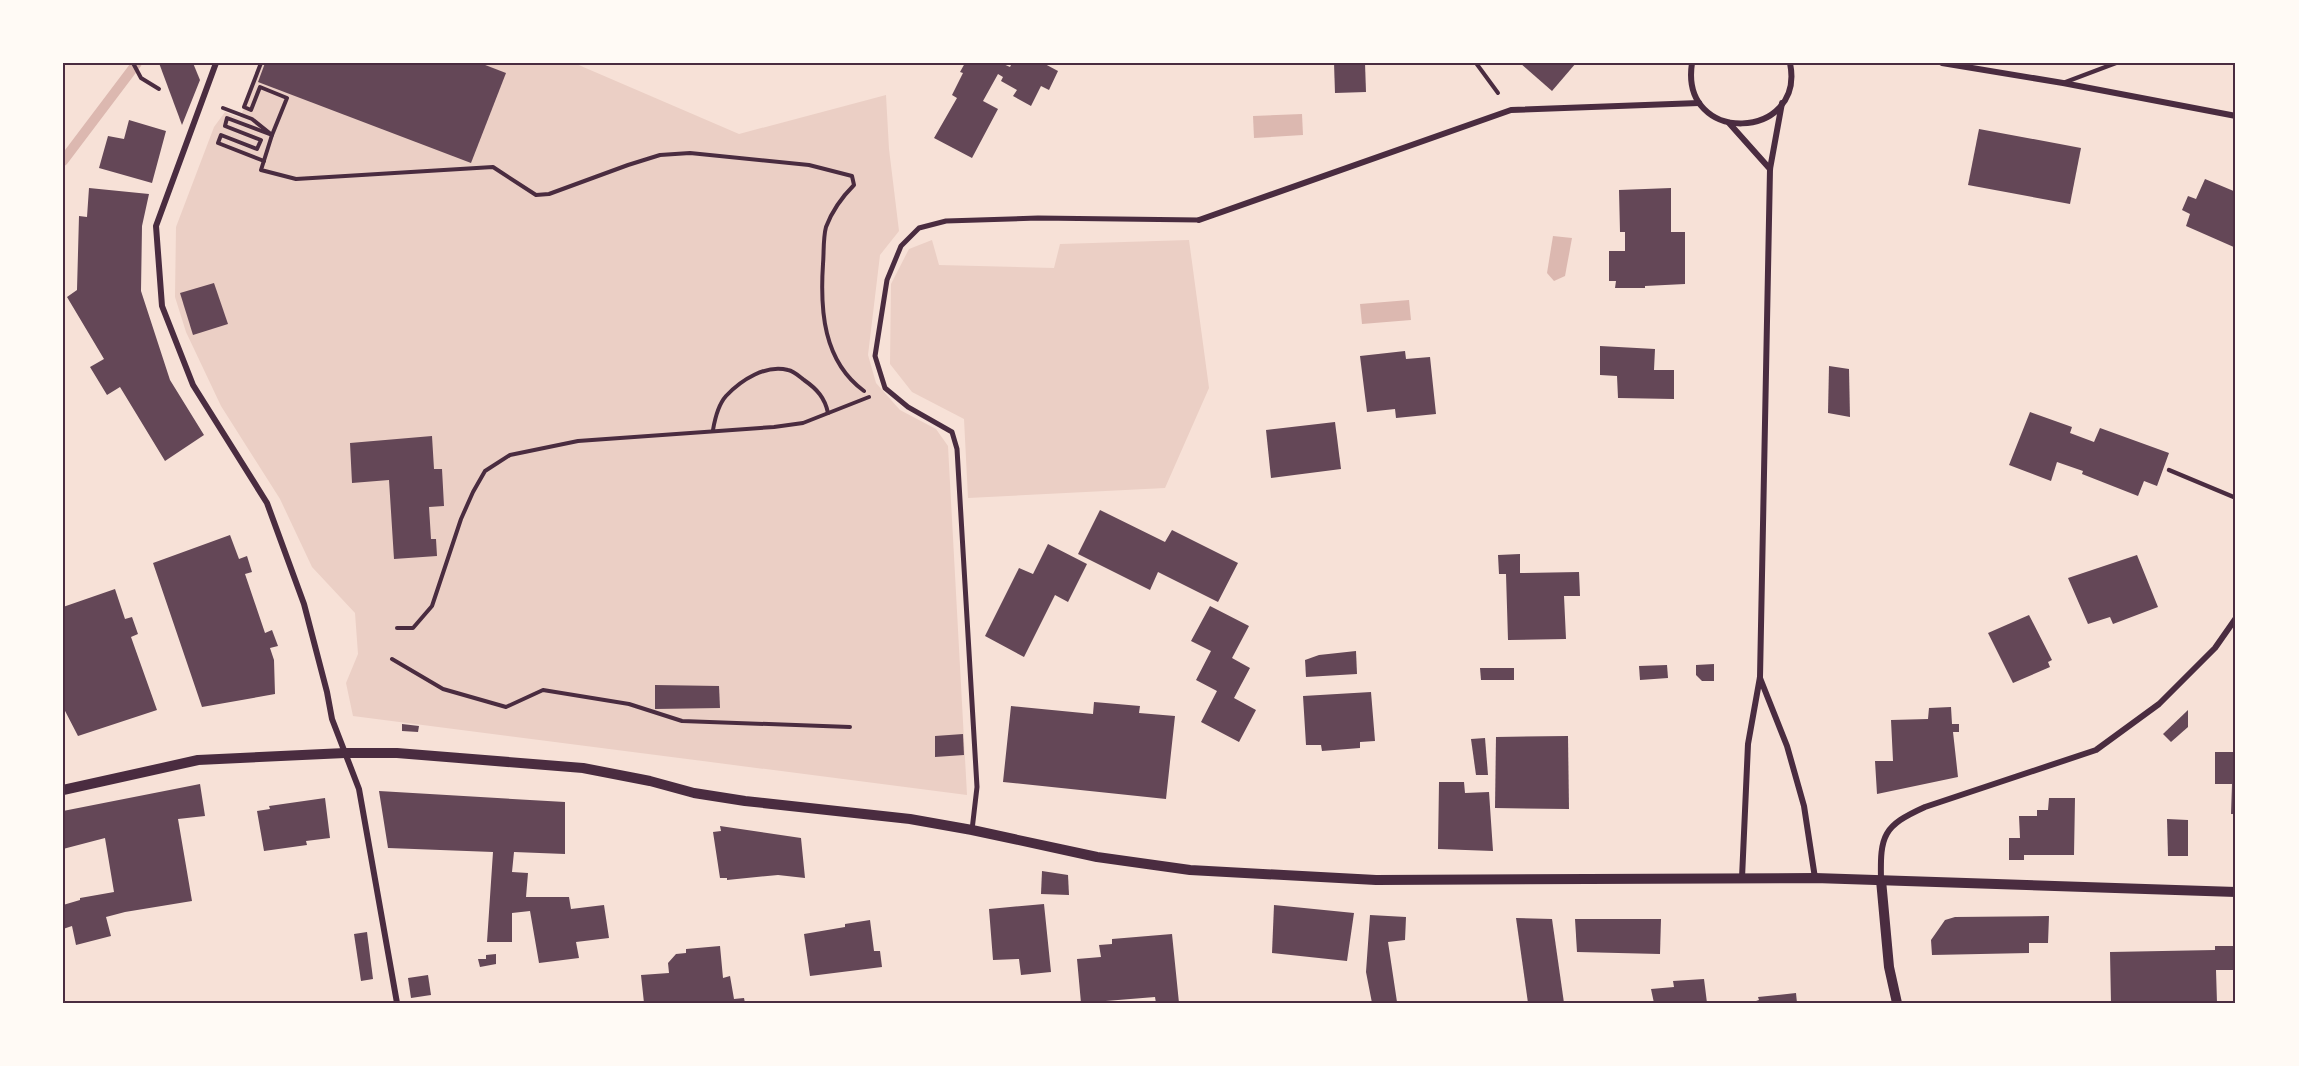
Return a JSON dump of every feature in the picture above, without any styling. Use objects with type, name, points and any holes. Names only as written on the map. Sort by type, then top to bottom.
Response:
[{"type":"street","points":[[216,63],[156,226],[162,306],[193,385],[267,503],[304,604],[332,719],[359,789],[397,1003]]},
{"type":"street","points":[[1692,63],[1692,84],[1699,103],[1712,116],[1729,123],[1749,124],[1759,122],[1776,111],[1782,103],[1790,86],[1790,63]]},
{"type":"street","points":[[1942,63],[2063,83],[2235,116]]},
{"type":"street","points":[[972,830],[977,787],[957,448],[952,432],[908,407],[885,388],[875,356],[887,280],[901,246],[920,228],[946,221],[1199,220],[1511,110],[1699,103]]},
{"type":"street","points":[[1742,878],[1748,744],[1760,677],[1770,169],[1782,103]]},
{"type":"street","points":[[1729,123],[1770,169]]},
{"type":"street","points":[[1897,1003],[1889,967],[1881,880],[1881,851],[1886,834],[1900,818],[1925,807],[2096,750],[2159,704],[2215,648],[2236,618]]},
{"type":"street","points":[[1760,677],[1787,746],[1804,806],[1815,878]]},
{"type":"street","points":[[63,790],[198,760],[345,753],[398,753],[583,768],[650,781],[694,793],[745,801],[881,815],[972,830],[1097,857],[1202,871],[1376,880],[1815,878],[2236,892]]},
{"type":"lane","points":[[2063,83],[2116,63]]},
{"type":"lane","points":[[2169,470],[2236,498]]},
{"type":"path","points":[[133,63],[141,78],[159,89]]},
{"type":"path","points":[[261,63],[244,107],[251,110],[261,87],[287,98],[261,170],[296,179],[493,167],[536,195],[549,194],[660,155],[690,153],[809,165],[852,176],[854,185],[840,200],[826,228],[821,284],[823,325],[831,347],[843,368],[858,386],[872,396],[803,423],[578,441],[510,455],[485,471],[473,492],[461,519],[432,606],[413,628],[397,628]]},
{"type":"path","points":[[1476,63],[1511,110]]},
{"type":"path","points":[[222,108],[252,119],[272,135]]},
{"type":"path","points":[[264,161],[218,143],[221,135],[257,149],[261,140],[225,126],[227,118],[272,135]]},
{"type":"path","points":[[713,430],[716,413],[725,397],[742,382],[766,369],[790,370],[811,385],[825,400],[828,413]]},
{"type":"path","points":[[392,659],[443,688],[506,707],[543,690],[629,704],[682,721],[850,727]]},
{"type":"shaded area","points":[[262,63],[574,63],[739,134],[886,95],[889,149],[899,231],[880,255],[868,355],[876,383],[900,410],[936,429],[948,446],[967,795],[353,716],[346,683],[358,654],[355,613],[312,567],[280,499],[221,406],[186,332],[175,297],[176,227],[214,127],[225,112],[240,118]]},
{"type":"shaded area","points":[[1302,114],[1303,135],[1254,138],[1253,116]]},
{"type":"shaded area","points":[[1553,236],[1572,238],[1565,276],[1554,281],[1547,273]]},
{"type":"shaded area","points":[[932,240],[939,265],[1054,268],[1060,244],[1189,240],[1209,388],[1165,488],[968,498],[964,419],[912,392],[890,364],[891,284],[909,249]]},
{"type":"shaded area","points":[[1409,300],[1411,320],[1362,324],[1360,304]]},
{"type":"building","points":[[159,63],[193,63],[200,80],[182,125]]},
{"type":"building","points":[[265,63],[480,63],[506,73],[471,163],[258,82]]},
{"type":"building","points":[[965,63],[1001,63],[1010,67],[1012,63],[1019,65],[1043,63],[1058,71],[1049,90],[1041,86],[1031,106],[1013,96],[1017,90],[1001,81],[1003,77],[998,74],[983,101],[998,109],[972,158],[934,138],[957,98],[952,95],[963,73],[960,72]]},
{"type":"building","points":[[1334,63],[1365,63],[1366,92],[1335,93]]},
{"type":"building","points":[[1520,63],[1576,63],[1552,91]]},
{"type":"building","points":[[129,120],[166,131],[152,183],[99,168],[108,136],[124,139]]},
{"type":"building","points":[[1979,129],[2081,148],[2070,204],[1968,185]]},
{"type":"building","points":[[2205,179],[2236,192],[2236,248],[2186,226],[2190,214],[2182,210],[2188,196],[2196,199]]},
{"type":"building","points":[[89,188],[149,194],[142,226],[141,291],[170,380],[204,435],[165,461],[120,387],[107,395],[90,367],[104,359],[67,297],[77,290],[79,216],[87,217]]},
{"type":"building","points":[[1671,188],[1671,232],[1685,232],[1685,284],[1615,288],[1616,281],[1609,281],[1609,251],[1625,251],[1625,232],[1620,232],[1619,190]]},
{"type":"building","points":[[214,283],[228,324],[193,335],[180,293]]},
{"type":"building","points":[[1600,346],[1655,349],[1654,370],[1674,370],[1674,399],[1618,398],[1617,376],[1600,375]]},
{"type":"building","points":[[1405,351],[1406,359],[1430,357],[1436,414],[1396,418],[1395,409],[1367,412],[1360,356]]},
{"type":"building","points":[[1829,366],[1849,369],[1850,417],[1828,413]]},
{"type":"building","points":[[2030,412],[2072,427],[2070,433],[2094,442],[2100,428],[2169,453],[2157,486],[2144,481],[2138,496],[2057,462],[2051,481],[2009,465]]},
{"type":"building","points":[[1335,422],[1341,469],[1271,478],[1266,430]]},
{"type":"building","points":[[432,436],[434,469],[442,469],[444,506],[429,507],[431,539],[436,539],[437,556],[394,559],[389,480],[352,483],[350,443]]},
{"type":"building","points":[[1100,510],[1165,542],[1172,530],[1238,563],[1218,602],[1158,572],[1150,590],[1078,554]]},
{"type":"building","points":[[230,535],[239,559],[247,556],[252,572],[245,574],[265,633],[272,630],[278,646],[270,648],[274,660],[275,694],[202,707],[153,563]]},
{"type":"building","points":[[1048,544],[1087,564],[1068,602],[1055,595],[1024,657],[985,636],[1019,568],[1033,574]]},
{"type":"building","points":[[1520,554],[1520,573],[1579,572],[1580,596],[1564,596],[1566,639],[1508,640],[1506,574],[1499,574],[1498,555]]},
{"type":"building","points":[[2137,555],[2158,607],[2113,624],[2110,617],[2088,624],[2068,578]]},
{"type":"building","points":[[115,589],[125,619],[132,617],[138,634],[131,637],[157,710],[78,736],[63,707],[63,607]]},
{"type":"building","points":[[1210,606],[1249,626],[1232,658],[1250,668],[1234,698],[1256,710],[1239,742],[1201,722],[1217,691],[1196,680],[1211,651],[1191,641]]},
{"type":"building","points":[[2029,615],[2052,660],[2048,662],[2050,667],[2013,683],[1988,633]]},
{"type":"building","points":[[1356,651],[1357,674],[1306,677],[1305,660],[1319,655]]},
{"type":"building","points":[[1714,664],[1714,681],[1702,681],[1696,675],[1696,665]]},
{"type":"building","points":[[1667,665],[1668,678],[1640,680],[1639,666]]},
{"type":"building","points":[[1480,668],[1514,668],[1514,680],[1481,680]]},
{"type":"building","points":[[655,685],[719,686],[720,708],[655,709]]},
{"type":"building","points":[[1371,692],[1375,741],[1360,742],[1360,748],[1322,751],[1321,745],[1306,745],[1303,696]]},
{"type":"building","points":[[1094,702],[1140,706],[1139,713],[1175,716],[1166,799],[1003,782],[1011,706],[1093,714]]},
{"type":"building","points":[[1951,707],[1952,724],[1959,724],[1959,732],[1953,732],[1958,777],[1877,794],[1875,761],[1893,761],[1891,720],[1928,719],[1929,708]]},
{"type":"building","points":[[2188,710],[2188,727],[2171,742],[2163,734]]},
{"type":"building","points":[[402,724],[419,726],[418,732],[402,731]]},
{"type":"building","points":[[963,734],[964,755],[935,757],[935,736]]},
{"type":"building","points":[[1568,736],[1569,809],[1495,808],[1496,737]]},
{"type":"building","points":[[1485,738],[1488,775],[1476,775],[1471,739]]},
{"type":"building","points":[[2215,752],[2236,752],[2236,814],[2231,814],[2232,784],[2215,784]]},
{"type":"building","points":[[1439,782],[1464,782],[1465,793],[1489,792],[1493,851],[1438,849]]},
{"type":"building","points":[[200,784],[205,816],[178,819],[192,901],[106,917],[111,936],[76,945],[72,926],[63,929],[63,905],[80,900],[80,898],[114,892],[105,838],[63,849],[63,811]]},
{"type":"building","points":[[379,791],[565,802],[565,854],[514,852],[512,872],[528,873],[526,897],[569,897],[571,909],[604,905],[609,938],[576,942],[579,958],[539,963],[530,911],[512,913],[512,942],[487,942],[493,852],[388,848]]},
{"type":"building","points":[[325,798],[330,838],[306,841],[307,845],[264,851],[257,811],[270,809],[269,806]]},
{"type":"building","points":[[2049,798],[2075,798],[2074,855],[2024,855],[2024,860],[2009,860],[2009,838],[2020,838],[2019,816],[2037,816],[2037,810],[2048,810]]},
{"type":"building","points":[[2167,819],[2188,820],[2188,856],[2168,856]]},
{"type":"building","points":[[720,826],[801,838],[805,878],[778,875],[727,880],[727,878],[720,878],[713,832],[721,831]]},
{"type":"building","points":[[1042,871],[1068,875],[1069,895],[1041,894]]},
{"type":"building","points":[[1044,904],[1051,972],[1021,975],[1019,959],[993,960],[989,909]]},
{"type":"building","points":[[1274,905],[1354,913],[1347,961],[1272,953]]},
{"type":"building","points":[[1370,915],[1406,917],[1405,940],[1388,942],[1397,1002],[1372,1003],[1366,972]]},
{"type":"building","points":[[2049,916],[2048,943],[2029,943],[2029,953],[1932,955],[1931,940],[1945,920],[1955,917]]},
{"type":"building","points":[[1516,918],[1552,919],[1564,1003],[1528,1003]]},
{"type":"building","points":[[1575,919],[1661,919],[1660,954],[1577,952]]},
{"type":"building","points":[[870,920],[874,951],[880,951],[882,967],[810,976],[804,934]]},
{"type":"building","points":[[367,932],[373,979],[361,981],[354,934]]},
{"type":"building","points":[[1172,934],[1179,1003],[1156,1003],[1155,997],[1081,1003],[1077,959],[1101,957],[1099,945],[1112,944],[1112,939]]},
{"type":"building","points":[[720,946],[723,978],[730,976],[734,999],[744,998],[745,1003],[644,1003],[641,975],[669,973],[668,963],[676,954],[686,953],[686,949]]},
{"type":"building","points":[[2215,946],[2236,946],[2236,970],[2216,970],[2217,1003],[2111,1003],[2110,952],[2215,950]]},
{"type":"building","points":[[496,954],[496,964],[480,967],[478,959],[486,959],[486,955]]},
{"type":"building","points":[[428,975],[431,995],[411,998],[408,978]]},
{"type":"building","points":[[1704,979],[1707,1003],[1654,1003],[1651,989],[1674,987],[1673,981]]},
{"type":"building","points":[[1796,993],[1797,1003],[1750,1003],[1759,1000],[1758,997]]},
{"type":"waterway","points":[[63,161],[137,63]]}]
